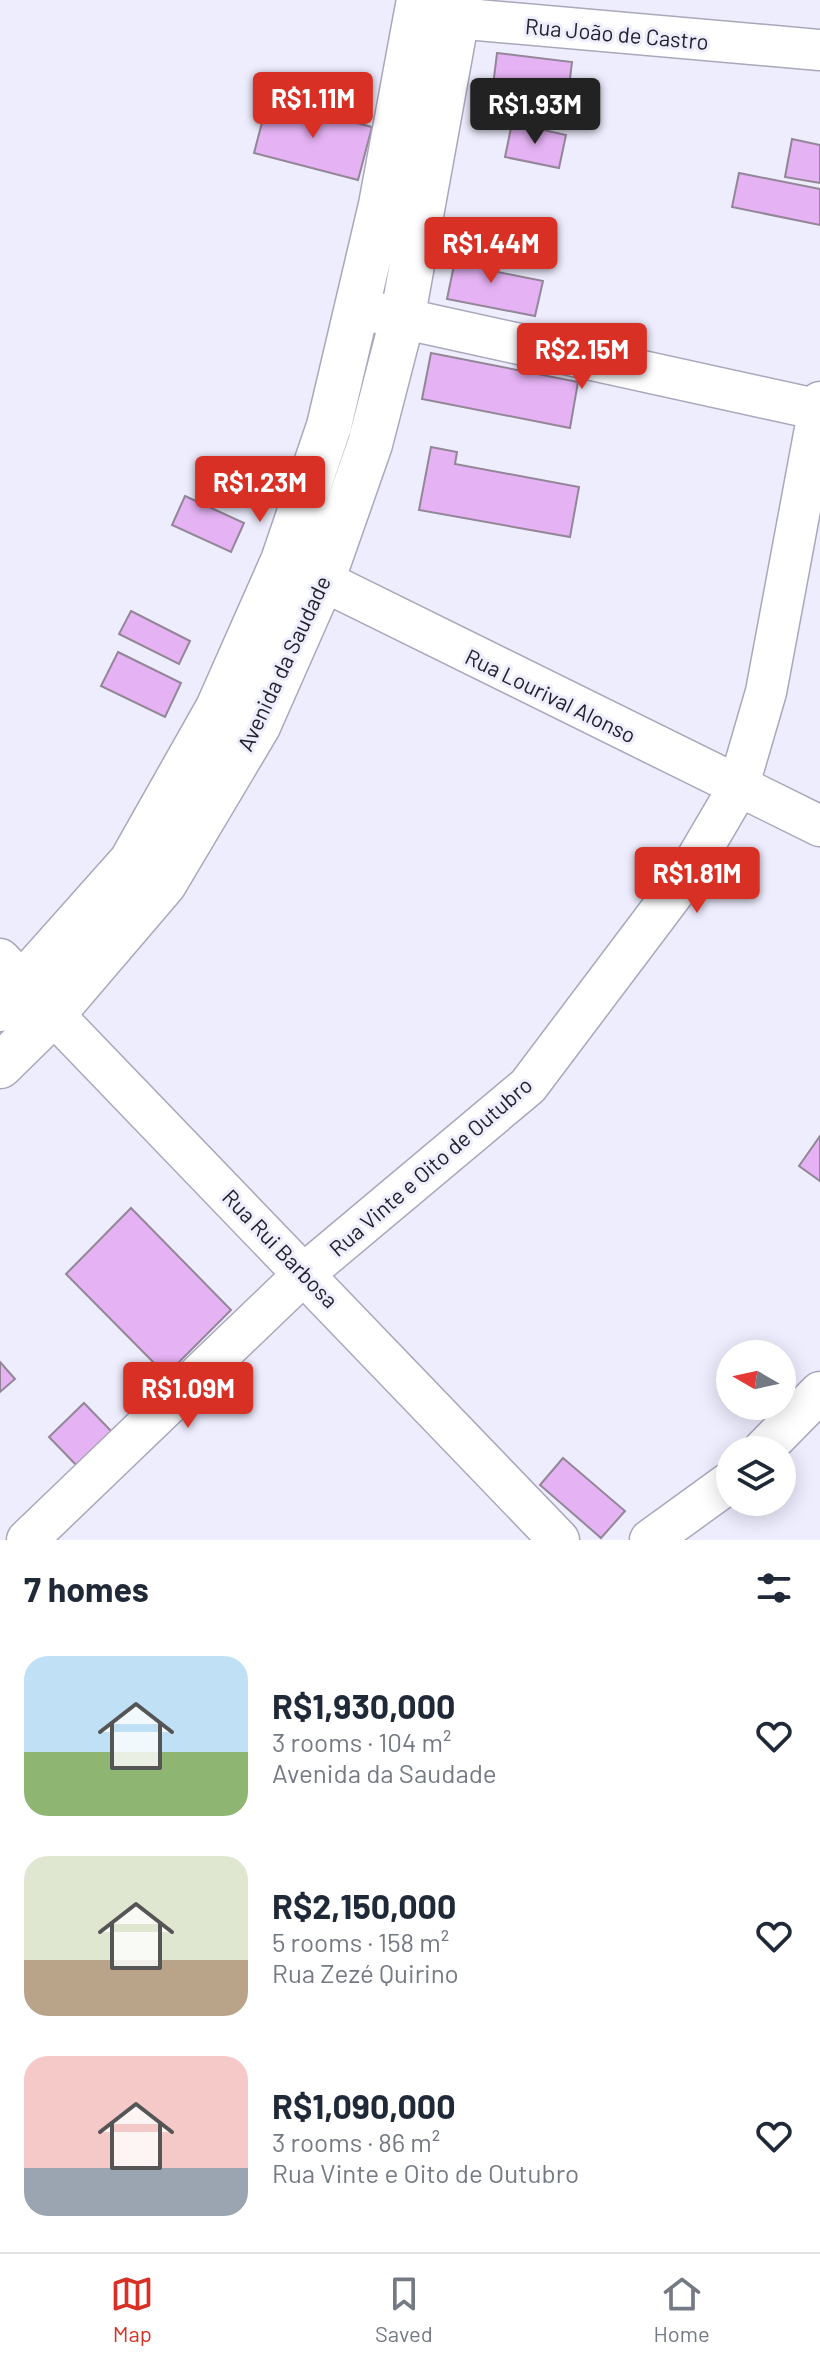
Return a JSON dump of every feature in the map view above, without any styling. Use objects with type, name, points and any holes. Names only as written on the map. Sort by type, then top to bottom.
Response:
[{"type":"main road","name":"Avenida da Saudade","points":[[0,1066],[20,991],[131,862],[218,708],[283,561],[329,426],[381,205],[437,10]]},
{"type":"main road","name":"Avenida da Saudade","points":[[20,991],[164,884],[258,726],[322,581],[370,444],[402,320],[437,10]]},
{"type":"street","name":"Rua João de Castro","points":[[437,10],[820,50]]},
{"type":"street","points":[[357,308],[819,407]]},
{"type":"street","name":"Rua Vinte e Oito de Outubro","points":[[27,1540],[305,1273],[528,1086],[687,875],[738,788],[766,692],[819,407]]},
{"type":"street","name":"Rua Lourival Alonso","points":[[283,561],[820,826]]},
{"type":"street","name":"Rua Rui Barbosa","points":[[20,991],[305,1273],[559,1540]]},
{"type":"street","points":[[777,1436],[820,1392]]},
{"type":"street","points":[[650,1540],[716,1492]]},
{"type":"building","points":[[497,53],[572,62],[568,95],[493,86]]},
{"type":"building","points":[[299,74],[347,86],[340,115],[292,103]]},
{"type":"building","points":[[268,100],[372,127],[358,180],[254,153]]},
{"type":"building","points":[[512,123],[566,135],[559,168],[505,157]]},
{"type":"building","points":[[792,139],[820,145],[820,183],[785,177]]},
{"type":"building","points":[[739,173],[820,189],[820,225],[732,207]]},
{"type":"building","points":[[458,246],[486,252],[483,269],[543,281],[535,316],[447,299]]},
{"type":"building","points":[[431,353],[578,382],[570,428],[422,399]]},
{"type":"building","points":[[431,447],[457,452],[455,464],[579,487],[570,537],[419,510]]},
{"type":"building","points":[[185,496],[244,523],[231,552],[172,525]]},
{"type":"building","points":[[131,611],[190,641],[179,664],[119,634]]},
{"type":"building","points":[[118,652],[181,683],[165,717],[101,686]]},
{"type":"building","points":[[820,1136],[820,1181],[799,1166]]},
{"type":"building","points":[[131,1208],[231,1310],[166,1375],[66,1274]]},
{"type":"building","points":[[0,1362],[15,1379],[0,1392]]},
{"type":"building","points":[[84,1403],[114,1434],[80,1469],[49,1437]]},
{"type":"building","points":[[563,1458],[625,1511],[601,1538],[540,1485]]}]
